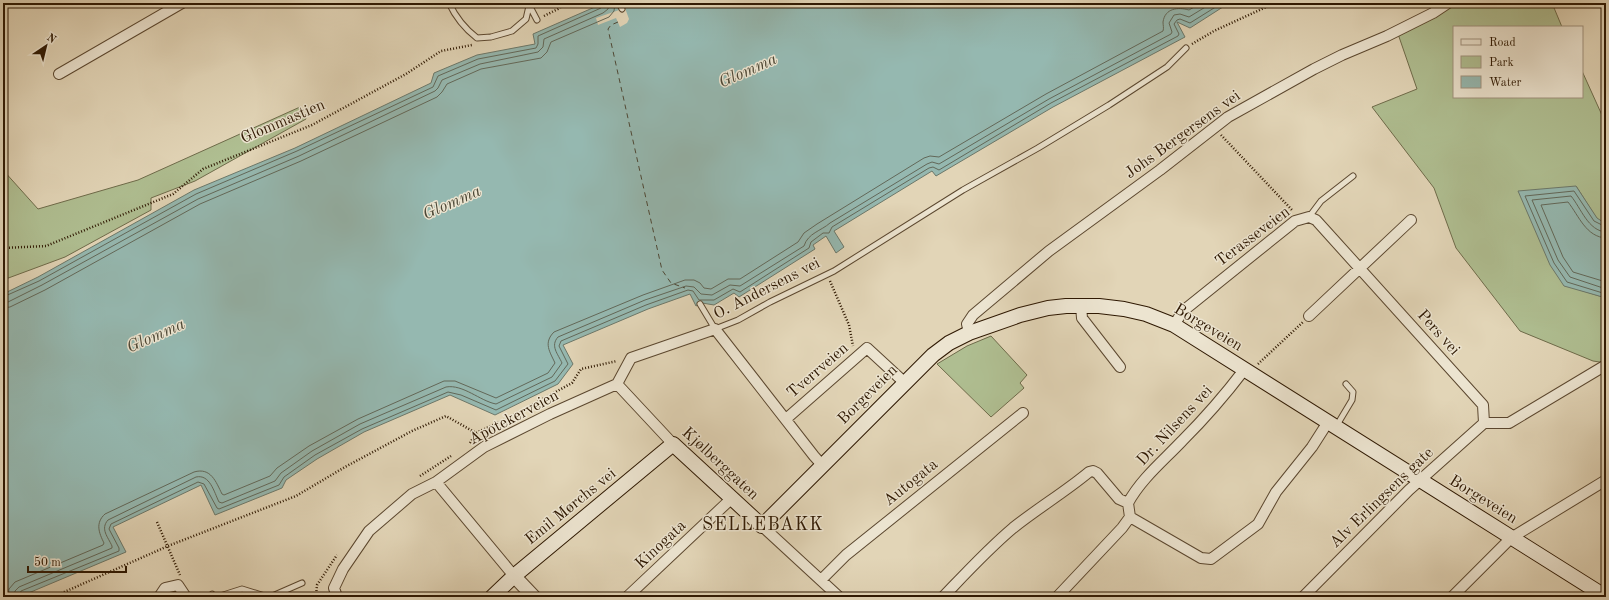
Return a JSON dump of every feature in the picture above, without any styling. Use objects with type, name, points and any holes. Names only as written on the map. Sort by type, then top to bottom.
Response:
[{"type":"main road","name":"Borgeveien","points":[[762,526],[904,383],[933,355],[949,343],[969,333],[1020,315],[1048,308],[1081,306],[1124,309],[1146,314],[1174,325],[1606,597]]},
{"type":"main road","name":"Kjølberggaten","points":[[673,444],[762,526]]},
{"type":"main road","name":"Emil Mørchs vei","points":[[492,597],[514,576],[673,444]]},
{"type":"street","points":[[59,74],[182,3]]},
{"type":"street","name":"Johs Bergersens vei","points":[[969,333],[967,324],[973,315],[1049,251],[1160,170],[1228,117],[1314,69],[1432,14],[1448,3]]},
{"type":"street","name":"Pers vei","points":[[1305,218],[1316,220],[1482,405],[1484,422]]},
{"type":"street","name":"Terasseveien","points":[[1174,325],[1183,310],[1295,221],[1305,218]]},
{"type":"street","points":[[1309,316],[1411,220]]},
{"type":"street","points":[[1081,306],[1082,318],[1120,367]]},
{"type":"street","points":[[618,384],[631,358],[715,329]]},
{"type":"street","name":"O. Andersens vei","points":[[715,329],[822,465]]},
{"type":"street","name":"Tverrveien","points":[[786,419],[867,348],[904,383]]},
{"type":"street","points":[[1484,422],[1509,423],[1606,365]]},
{"type":"street","name":"Dr. Nilsens vei","points":[[1128,503],[1135,489],[1194,429],[1228,390],[1247,371]]},
{"type":"street","name":"Kjølberggaten","points":[[618,384],[673,444]]},
{"type":"street","name":"Apotekerveien","points":[[336,592],[344,569],[369,531],[412,494],[436,482],[484,447],[550,414],[618,384]]},
{"type":"street","name":"Autogata","points":[[821,580],[846,555],[1023,413]]},
{"type":"street","name":"Alv Erlingsens gate","points":[[1303,597],[1420,480],[1484,422]]},
{"type":"street","points":[[1130,517],[1201,558],[1211,559],[1258,524],[1276,492],[1332,424]]},
{"type":"street","points":[[943,597],[983,555],[1013,528],[1067,490],[1089,472],[1093,471],[1097,473],[1119,499],[1128,503],[1130,517],[1122,528],[1057,597]]},
{"type":"street","points":[[1452,597],[1511,538],[1606,480]]},
{"type":"street","points":[[436,482],[514,576],[534,597]]},
{"type":"street","name":"Kinogata","points":[[627,597],[732,498]]},
{"type":"street","name":"Kjølberggaten","points":[[762,526],[839,597]]},
{"type":"street","points":[[159,597],[166,588],[178,585],[186,597]]},
{"type":"lane","points":[[449,3],[454,15],[467,30],[477,38],[491,37],[512,31],[526,19],[528,5]]},
{"type":"lane","points":[[619,3],[622,9]]},
{"type":"lane","points":[[528,5],[537,20]]},
{"type":"lane","name":"O. Andersens vei","points":[[715,329],[738,320],[770,302],[827,275],[964,190],[1109,105],[1167,67],[1186,48]]},
{"type":"lane","name":"Terasseveien","points":[[1305,218],[1322,201],[1353,176]]},
{"type":"lane","points":[[700,304],[715,329]]},
{"type":"lane","points":[[1332,424],[1352,400],[1353,392],[1346,384]]},
{"type":"lane","points":[[214,596],[242,589],[269,597],[302,583]]},
{"type":"path","points":[[537,20],[566,3]]},
{"type":"path","points":[[1186,48],[1214,31],[1275,3]]},
{"type":"path","name":"Glommastien","points":[[3,248],[46,246],[173,194],[203,169],[312,125],[406,74],[441,51],[476,44]]},
{"type":"path","points":[[1214,127],[1305,218]]},
{"type":"path","points":[[827,275],[849,325],[856,358]]},
{"type":"path","points":[[1247,371],[1309,316]]},
{"type":"path","points":[[53,597],[168,546],[296,496],[345,467],[412,431],[446,416],[476,433],[508,418],[572,383],[581,370],[631,358]]},
{"type":"path","points":[[157,522],[180,575]]},
{"type":"green space","points":[[1448,3],[1552,3],[1562,26],[1453,26],[1453,98],[1583,98],[1583,73],[1606,124],[1606,224],[1597,219],[1576,186],[1564,285],[1606,298],[1606,363],[1593,361],[1520,331],[1456,248],[1434,188],[1372,107],[1417,89],[1397,31]]},
{"type":"green space","points":[[300,107],[306,119],[195,181],[151,198],[151,210],[65,257],[3,280],[3,170],[38,209],[138,180]]},
{"type":"green space","points":[[991,336],[1027,375],[1020,383],[1024,388],[991,417],[937,364],[967,346]]},
{"type":"water","name":"Glomma","points":[[604,3],[1247,3],[1241,6],[1226,5],[1190,28],[1177,22],[1185,37],[1053,107],[936,176],[932,171],[834,231],[844,247],[836,253],[826,236],[813,245],[815,249],[739,297],[734,293],[714,305],[702,303],[696,306],[690,294],[648,309],[563,345],[573,364],[558,384],[495,415],[450,395],[364,432],[317,459],[286,480],[282,488],[215,515],[201,485],[113,527],[126,552],[19,597],[3,597],[3,294],[38,277],[194,190],[295,148],[431,83],[434,73],[477,55],[535,44],[533,34]]},
{"type":"water","points":[[1576,186],[1597,218],[1606,224],[1606,298],[1564,286],[1550,265],[1518,191]]},
{"type":"pier","points":[[625,8],[629,19],[627,23],[620,27],[616,18],[598,25],[596,18]]},
{"type":"ferry route","points":[[618,22],[611,25],[608,29],[662,270],[671,283],[685,288]]},
{"type":"district","name":"SELLEBAKK","points":[[763,525]]}]
